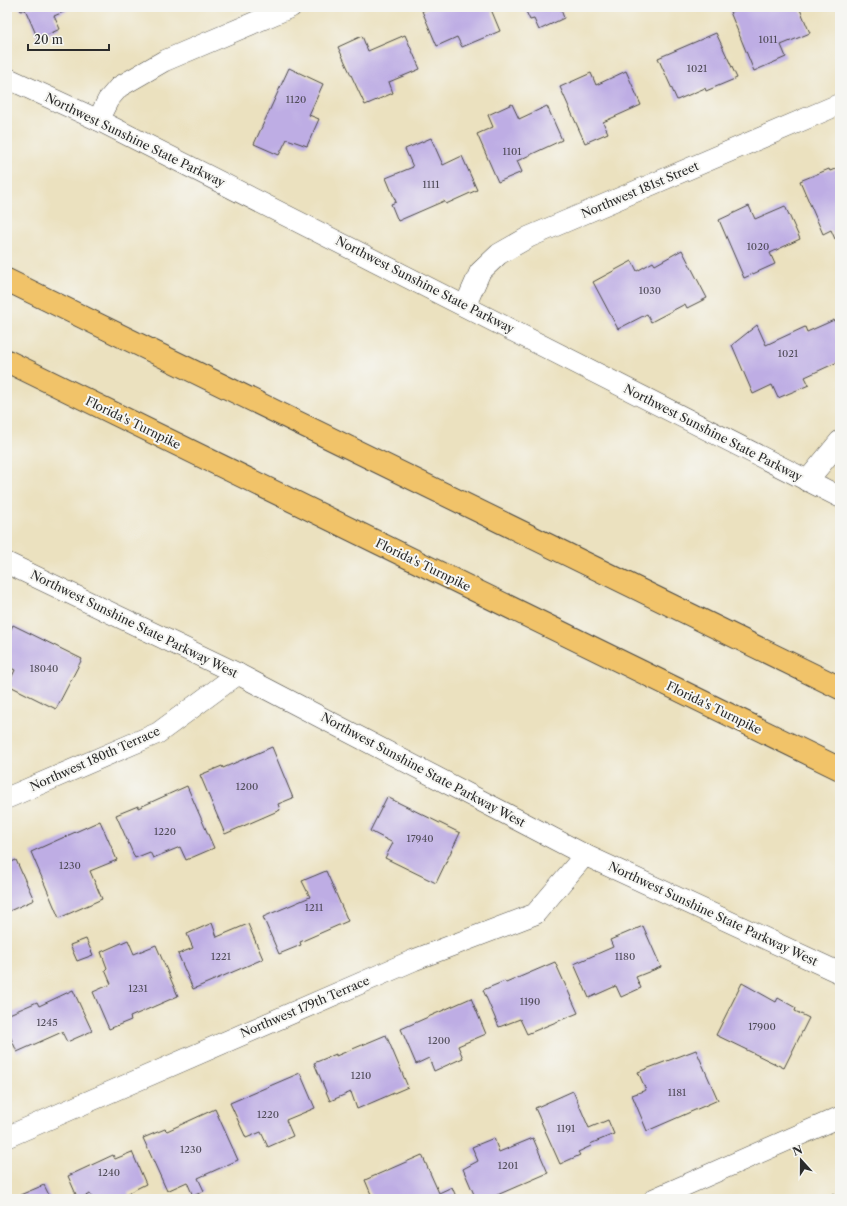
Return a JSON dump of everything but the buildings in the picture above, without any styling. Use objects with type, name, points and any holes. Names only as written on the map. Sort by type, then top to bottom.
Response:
[{"type":"highway","points":[[7,280],[840,688]]},
{"type":"highway","name":"Florida's Turnpike","points":[[7,361],[840,769]]},
{"type":"street","points":[[98,120],[108,100],[119,87],[164,61],[291,7]]},
{"type":"street","name":"Northwest Sunshine State Parkway","points":[[7,78],[98,120],[840,497]]},
{"type":"street","name":"Northwest 181st Street","points":[[465,306],[480,272],[499,254],[530,237],[840,104]]},
{"type":"street","points":[[807,481],[840,441]]},
{"type":"street","name":"Northwest Sunshine State Parkway West","points":[[7,563],[238,674],[585,855],[840,973]]},
{"type":"street","name":"Northwest 180th Terrace","points":[[7,798],[158,732],[238,674]]},
{"type":"street","name":"Northwest 179th Terrace","points":[[7,1137],[414,960],[535,914],[585,855]]},
{"type":"street","points":[[654,1199],[840,1117]]}]
